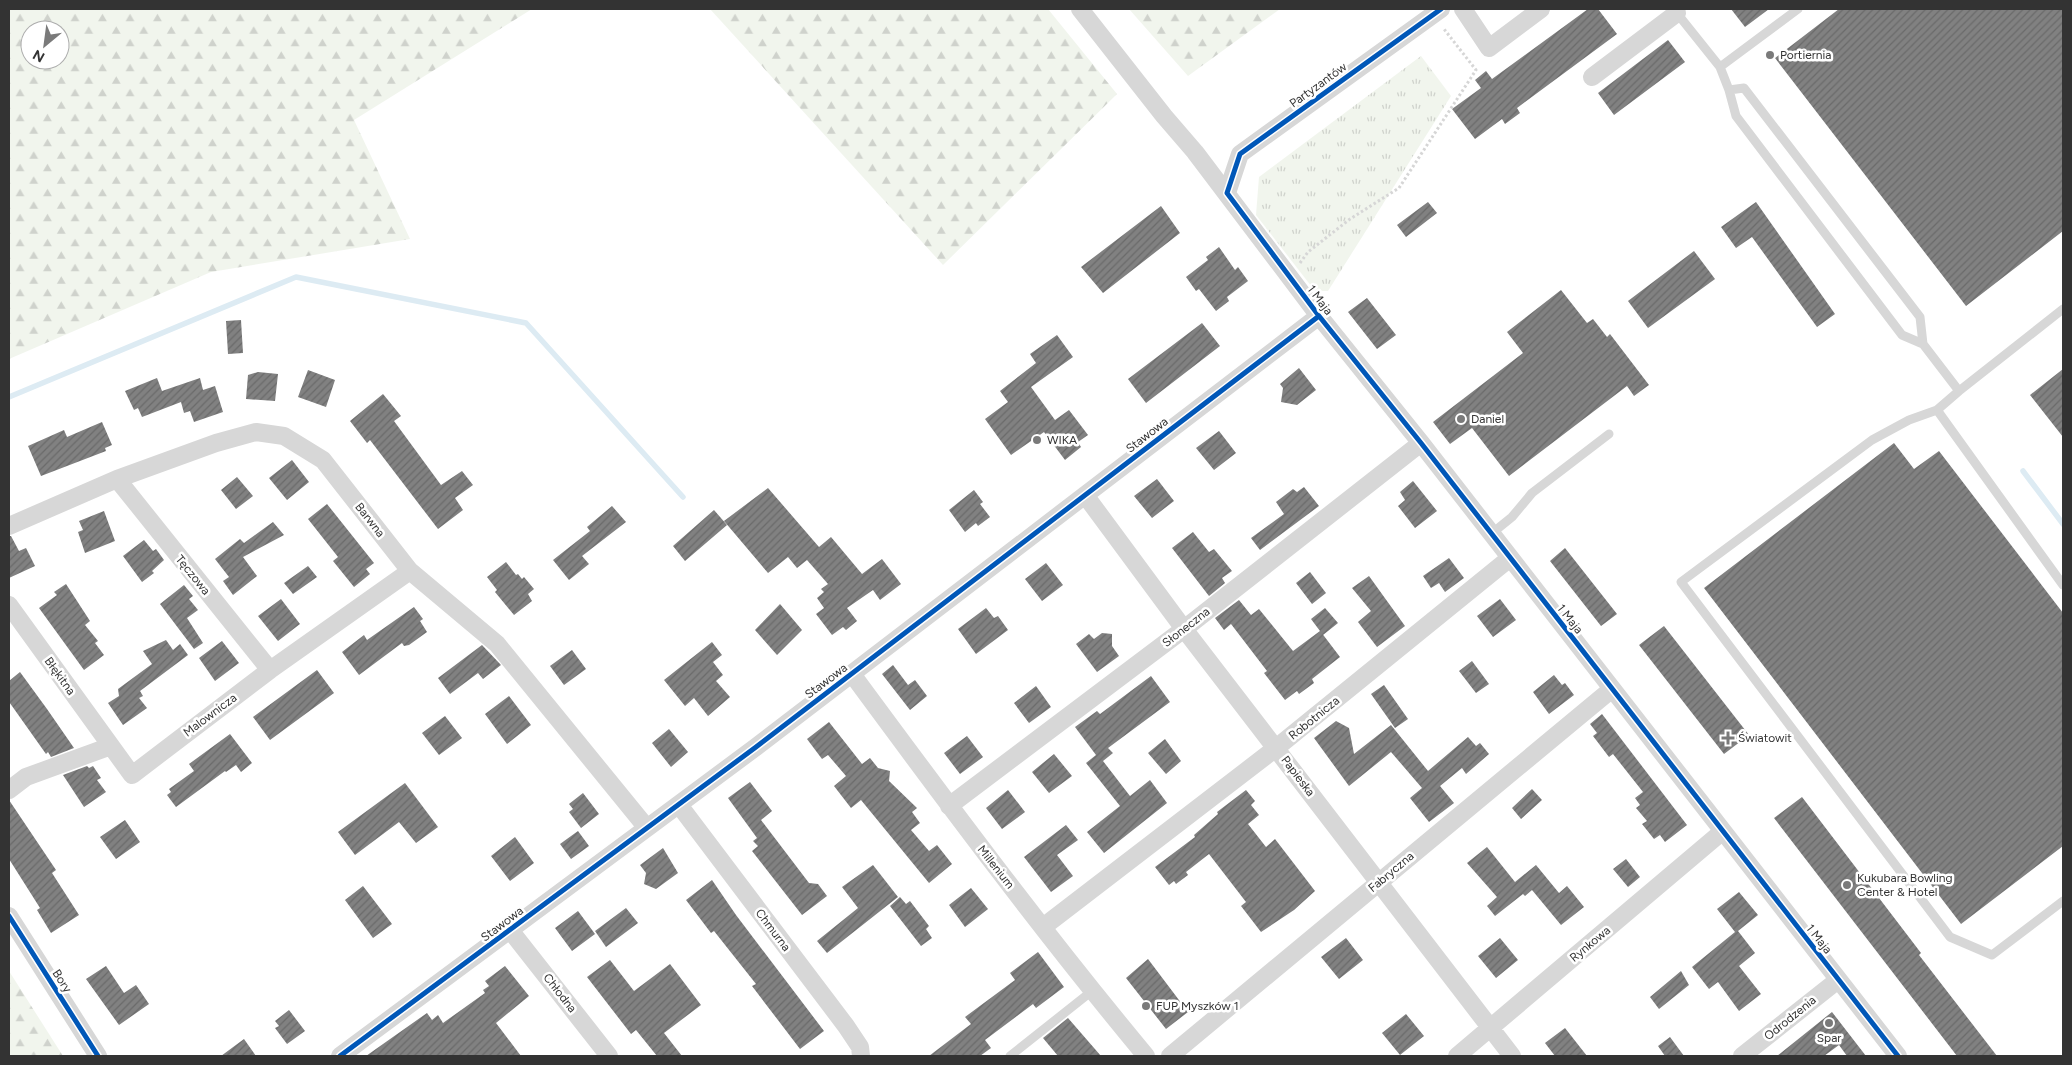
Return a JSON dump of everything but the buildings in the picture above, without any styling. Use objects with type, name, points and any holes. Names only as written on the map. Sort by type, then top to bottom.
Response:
[{"type":"street","name":"1 Maja","points":[[1080,9],[1227,193],[1319,316],[1898,1056]]},
{"type":"street","points":[[1463,9],[1490,48],[1541,9]]},
{"type":"street","points":[[1592,77],[1676,11]]},
{"type":"street","name":"Partyzantów","points":[[1227,193],[1240,154],[1437,12]]},
{"type":"street","name":"Stawowa","points":[[347,1054],[852,674],[1319,316]]},
{"type":"street","name":"Barwna","points":[[9,526],[117,479],[216,442],[256,432],[284,436],[323,460],[410,571],[497,644],[647,828]]},
{"type":"street","name":"Słoneczna","points":[[949,806],[1184,629],[1420,443]]},
{"type":"street","name":"Tęczowa","points":[[117,479],[270,670]]},
{"type":"street","name":"Papieska","points":[[1085,495],[1184,629],[1379,882],[1490,1030],[1512,1056]]},
{"type":"street","name":"Robotnicza","points":[[1043,928],[1276,748],[1510,558]]},
{"type":"street","name":"Malownicza","points":[[111,746],[132,775],[270,670],[410,571]]},
{"type":"street","name":"Błękitna","points":[[9,606],[111,746]]},
{"type":"street","name":"Millenium","points":[[852,674],[949,806],[1092,991],[1146,1056]]},
{"type":"street","name":"Fabryczna","points":[[1170,1056],[1612,689]]},
{"type":"street","points":[[9,790],[26,777],[111,746]]},
{"type":"street","name":"Chmurna","points":[[678,805],[851,1033],[860,1048],[861,1056]]},
{"type":"street","name":"Rynkowa","points":[[1457,1056],[1723,831]]},
{"type":"street","name":"Bory","points":[[9,916],[98,1056]]},
{"type":"street","name":"Chłodna","points":[[510,930],[609,1056]]},
{"type":"street","name":"Odrodzenia","points":[[1742,1056],[1838,980]]},
{"type":"lane","points":[[1720,67],[1798,9]]},
{"type":"lane","points":[[1676,11],[1720,67],[1736,116],[1902,336],[1923,344]]},
{"type":"lane","points":[[1729,90],[1744,88],[1920,317],[1923,344],[1959,391]]},
{"type":"lane","points":[[2063,309],[1937,410],[1909,420],[1872,440],[1681,582],[1950,937],[1992,955],[2063,901]]},
{"type":"lane","points":[[1937,410],[2063,585]]},
{"type":"lane","points":[[1491,534],[1512,517],[1532,493],[1609,434]]},
{"type":"lane","points":[[1010,1056],[1092,991]]},
{"type":"path","points":[[1288,275],[1317,245],[1356,215],[1399,188],[1476,70],[1437,12]]},
{"type":"green space","points":[[9,9],[532,9],[354,120],[410,239],[211,272],[9,359]]},
{"type":"green space","points":[[710,9],[1048,9],[1117,94],[943,265]]},
{"type":"green space","points":[[1129,9],[1280,9],[1188,76]]},
{"type":"green space","points":[[1421,56],[1451,96],[1328,291],[1315,291],[1256,215],[1259,177]]},
{"type":"green space","points":[[9,971],[63,1056],[9,1056]]},
{"type":"waterway","points":[[9,397],[296,277],[526,323],[683,497]]},
{"type":"waterway","points":[[2023,471],[2063,524]]},
{"type":"cycle path","points":[[1441,9],[1240,154],[1227,193],[1319,316],[1421,443],[1898,1056]]},
{"type":"cycle path","points":[[340,1056],[756,747],[1319,316]]},
{"type":"cycle path","points":[[9,916],[98,1056]]},
{"type":"place","name":"Portiernia","points":[[1770,55]]},
{"type":"place","name":"Daniel","points":[[1461,419]]},
{"type":"place","name":"WIKA","points":[[1037,440]]},
{"type":"place","name":"Światowit","points":[[1728,738]]},
{"type":"place","name":"Kukubara Bowling Center & Hotel","points":[[1847,885]]},
{"type":"place","name":"FUP Myszków 1","points":[[1146,1006]]},
{"type":"place","name":"Spar","points":[[1829,1023]]}]
